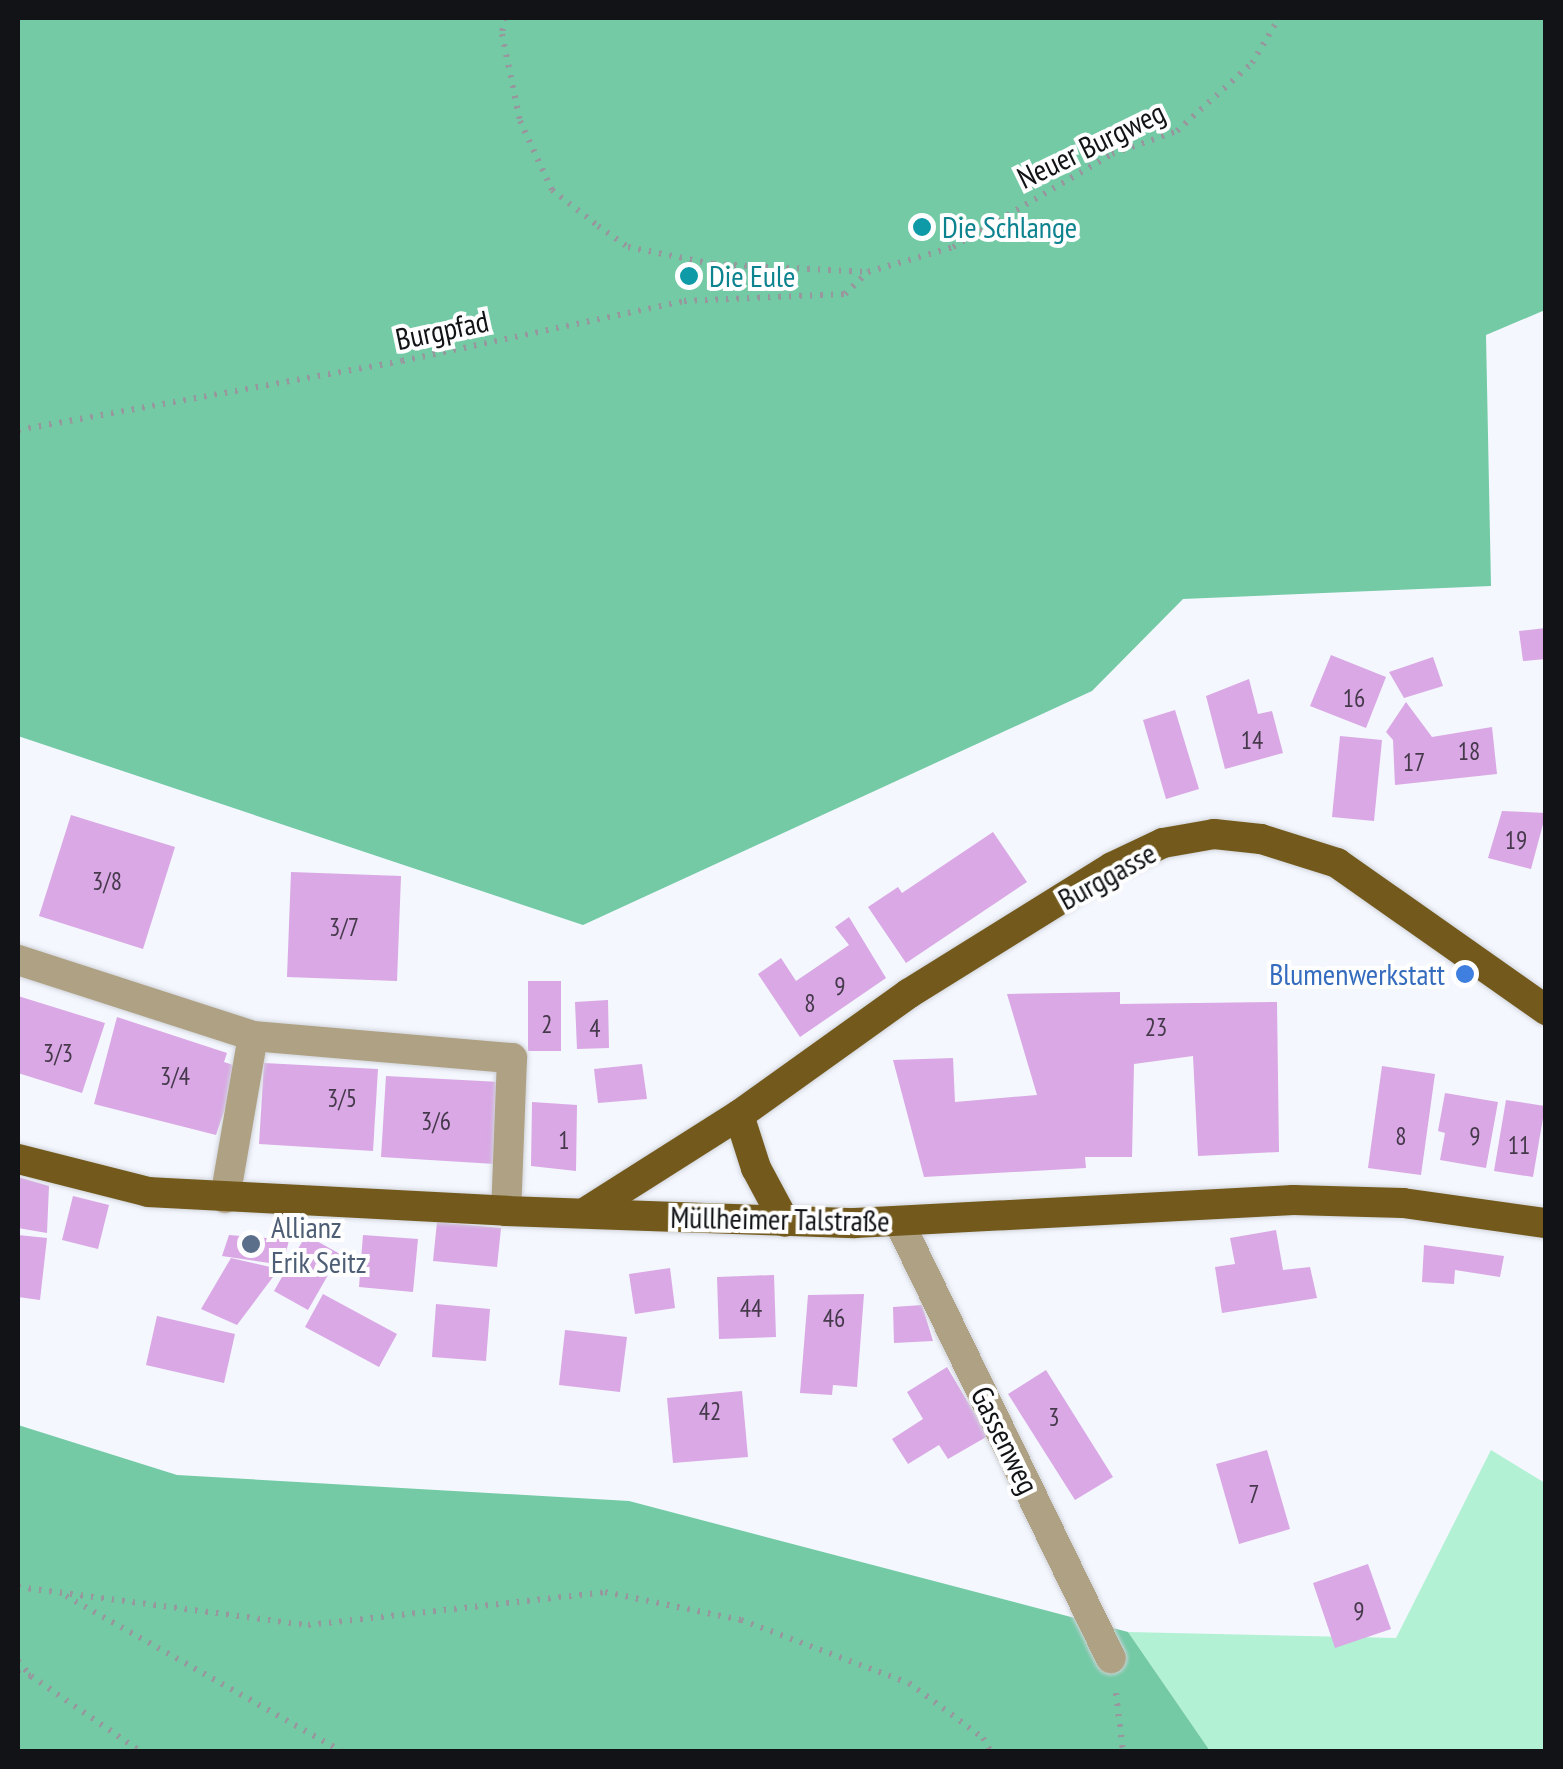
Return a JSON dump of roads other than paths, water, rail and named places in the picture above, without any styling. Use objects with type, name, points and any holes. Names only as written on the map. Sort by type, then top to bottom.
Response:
[{"type":"main road","name":"Burggasse","points":[[586,1212],[739,1115],[908,994],[1112,867],[1163,844],[1214,834],[1261,838],[1336,863],[1546,1010]]},
{"type":"main road","points":[[739,1115],[756,1168],[784,1222]]},
{"type":"main road","name":"Müllheimer Talstraße","points":[[18,1159],[148,1192],[506,1211],[784,1222],[899,1222],[1293,1200],[1403,1202],[1546,1222]]},
{"type":"lane","points":[[18,960],[253,1036],[512,1058],[506,1211]]},
{"type":"lane","points":[[225,1198],[253,1036]]},
{"type":"lane","name":"Gassenweg","points":[[899,1222],[1112,1658]]},
{"type":"place","name":"Die Schlange","points":[[922,227]]},
{"type":"place","name":"Die Eule","points":[[689,276]]},
{"type":"place","name":"Blumenwerkstatt","points":[[1465,974]]},
{"type":"place","name":"Allianz Erik Seitz","points":[[251,1244]]}]
